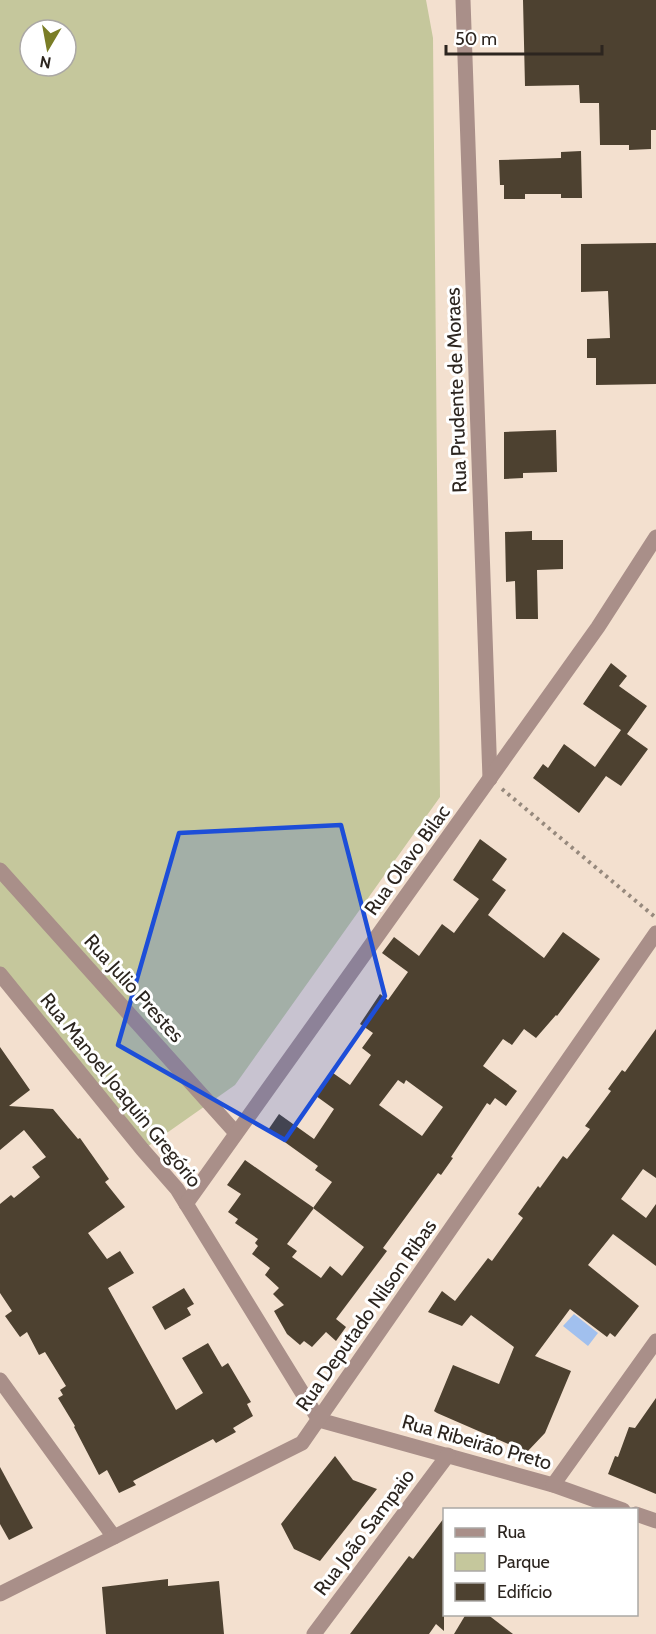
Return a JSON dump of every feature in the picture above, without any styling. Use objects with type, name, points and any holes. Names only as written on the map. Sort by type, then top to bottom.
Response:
[{"type":"street","name":"Rua Prudente de Moraes","points":[[463,0],[490,779]]},
{"type":"street","name":"Rua Olavo Bilac","points":[[186,1204],[598,627],[656,537]]},
{"type":"street","name":"Rua Julio Prestes","points":[[0,870],[236,1133]]},
{"type":"street","name":"Rua Deputado Nilson Ribas","points":[[0,1594],[302,1443],[656,933]]},
{"type":"street","name":"Rua Manoel Joaquin Gregório","points":[[0,974],[177,1189],[319,1420]]},
{"type":"street","points":[[552,1485],[656,1341]]},
{"type":"street","points":[[0,1380],[114,1537]]},
{"type":"street","name":"Rua Ribeirão Preto","points":[[319,1420],[552,1485],[620,1508]]},
{"type":"street","name":"Rua João Sampaio","points":[[314,1634],[448,1455]]},
{"type":"street","points":[[638,1515],[656,1521]]},
{"type":"path","points":[[490,779],[656,918]]},
{"type":"highlighted area","points":[[341,825],[385,996],[285,1140],[118,1045],[179,833]]},
{"type":"green space","points":[[0,0],[426,0],[433,38],[440,797],[235,1085],[144,1149],[0,968]]},
{"type":"water","points":[[574,1314],[598,1333],[588,1346],[563,1326]]},
{"type":"building","points":[[523,0],[656,0],[656,130],[651,130],[651,149],[629,150],[629,145],[600,145],[599,103],[580,103],[579,85],[525,86]]},
{"type":"building","points":[[581,151],[582,198],[561,198],[561,194],[525,194],[525,199],[504,199],[504,185],[500,185],[499,160],[561,158],[561,152]]},
{"type":"building","points":[[656,243],[656,384],[596,385],[596,358],[587,358],[587,339],[610,338],[608,291],[581,292],[581,244]]},
{"type":"building","points":[[556,430],[557,472],[523,473],[523,478],[504,479],[504,432]]},
{"type":"building","points":[[532,531],[532,540],[563,540],[563,569],[537,570],[538,619],[516,619],[515,581],[506,582],[505,532]]},
{"type":"building","points":[[611,663],[627,676],[619,686],[647,706],[627,734],[648,749],[621,786],[606,776],[579,813],[533,778],[543,764],[548,768],[564,744],[595,767],[621,730],[583,704]]},
{"type":"building","points":[[480,839],[507,859],[492,880],[506,890],[488,915],[544,958],[563,932],[600,959],[557,1016],[536,1038],[524,1029],[512,1045],[503,1039],[483,1066],[517,1091],[506,1106],[495,1098],[490,1105],[487,1103],[451,1157],[453,1158],[441,1175],[438,1173],[383,1248],[387,1251],[336,1319],[346,1327],[336,1341],[326,1332],[312,1347],[304,1341],[300,1345],[287,1334],[274,1311],[284,1305],[273,1294],[279,1288],[265,1275],[270,1268],[252,1254],[258,1246],[255,1243],[258,1239],[235,1223],[238,1219],[228,1212],[241,1194],[227,1185],[245,1160],[313,1208],[332,1182],[315,1170],[318,1166],[268,1130],[279,1114],[314,1139],[334,1109],[316,1096],[333,1073],[350,1085],[371,1055],[362,1048],[373,1033],[360,1024],[380,994],[388,1000],[408,972],[382,953],[394,937],[419,956],[442,924],[454,933],[479,899],[453,880]],"holes":[[[398,1080],[404,1084],[406,1080],[443,1107],[422,1136],[379,1105]],[[314,1208],[364,1247],[342,1276],[330,1266],[321,1278],[292,1257],[297,1251],[287,1244]]]},
{"type":"building","points":[[656,1029],[656,1178],[643,1169],[621,1199],[646,1218],[656,1204],[656,1266],[613,1234],[588,1265],[639,1306],[615,1337],[610,1333],[607,1337],[570,1309],[535,1356],[571,1371],[545,1433],[527,1452],[434,1411],[453,1365],[499,1384],[514,1347],[471,1315],[462,1326],[428,1312],[442,1291],[455,1301],[488,1258],[492,1261],[523,1218],[518,1214],[563,1156],[567,1159],[590,1129],[585,1126],[611,1091],[608,1089],[622,1070],[625,1072]]},
{"type":"building","points":[[0,1047],[30,1090],[9,1106],[53,1109],[78,1139],[80,1138],[109,1179],[105,1182],[125,1207],[88,1233],[107,1259],[120,1251],[134,1273],[108,1288],[176,1410],[203,1393],[182,1358],[208,1343],[222,1367],[228,1363],[251,1402],[247,1404],[253,1416],[233,1428],[236,1432],[216,1443],[213,1439],[133,1481],[136,1485],[119,1493],[107,1470],[99,1475],[75,1426],[58,1398],[63,1395],[60,1390],[66,1386],[45,1352],[39,1355],[27,1332],[20,1337],[5,1316],[12,1311],[0,1293],[0,1204],[11,1195],[14,1198],[40,1177],[32,1167],[46,1157],[24,1130],[0,1150]]},
{"type":"building","points":[[184,1288],[194,1304],[187,1308],[191,1315],[165,1330],[152,1307]]},
{"type":"building","points":[[656,1398],[656,1494],[608,1474],[615,1456],[618,1457],[629,1427],[635,1428]]},
{"type":"building","points":[[335,1456],[353,1480],[377,1489],[320,1561],[294,1549],[281,1524]]},
{"type":"building","points":[[0,1467],[33,1528],[9,1540],[0,1524]]},
{"type":"building","points":[[443,1519],[444,1631],[436,1624],[429,1634],[350,1634],[409,1556],[413,1559]]},
{"type":"building","points":[[168,1579],[168,1586],[219,1581],[224,1634],[106,1634],[102,1587]]},
{"type":"building","points":[[465,1616],[490,1616],[513,1634],[454,1634]]}]
